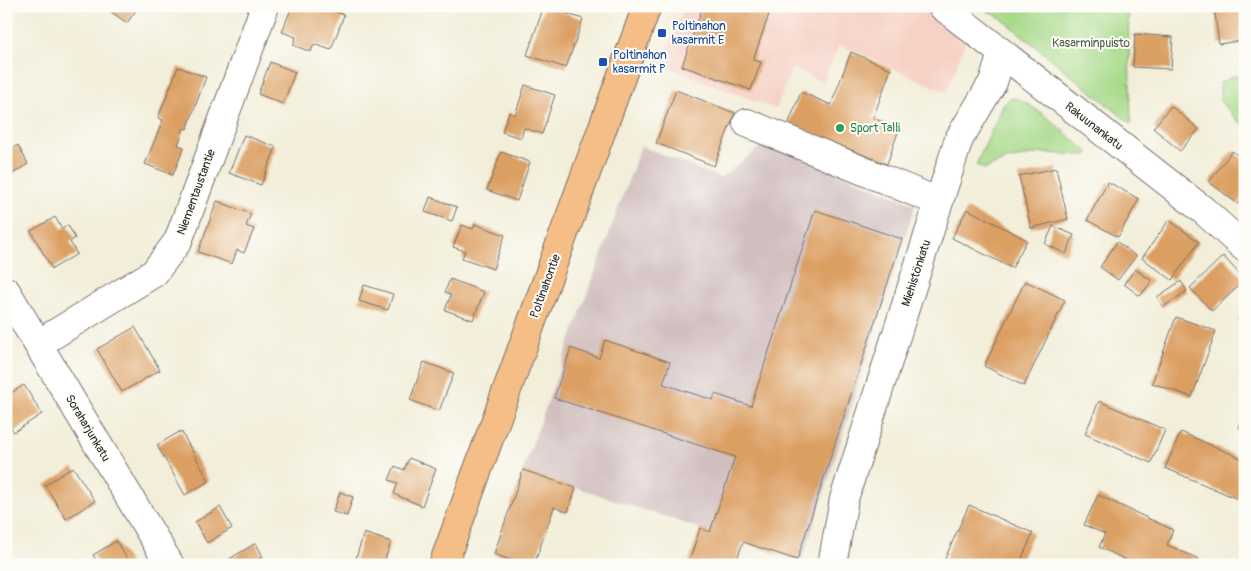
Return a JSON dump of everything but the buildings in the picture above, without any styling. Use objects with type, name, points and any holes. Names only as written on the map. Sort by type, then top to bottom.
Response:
[{"type":"main road","name":"Poltinahontie","points":[[443,565],[647,6]]},
{"type":"street","name":"Niementaustantie","points":[[38,344],[154,273],[178,241],[265,6]]},
{"type":"street","name":"Rakuunankatu","points":[[942,6],[1203,210],[1245,248]]},
{"type":"street","name":"Miehistönkatu","points":[[832,565],[844,499],[959,139],[992,82],[1002,54]]},
{"type":"street","points":[[747,123],[939,202]]},
{"type":"street","name":"Soraharjunkatu","points":[[6,291],[170,565]]},
{"type":"shaded area","points":[[685,6],[928,6],[966,40],[947,92],[839,45],[823,82],[792,68],[776,109],[660,66]]},
{"type":"shaded area","points":[[767,142],[915,205],[802,562],[523,470],[641,146],[720,178]]},
{"type":"green space","name":"Kasarminpuisto","points":[[986,6],[1128,6],[1131,124],[1001,18],[982,8]]},
{"type":"green space","points":[[1233,76],[1245,76],[1245,125],[1238,121],[1220,101],[1220,83]]},
{"type":"green space","points":[[1016,98],[1054,123],[1088,152],[1087,155],[1041,153],[1003,161],[985,169],[976,165],[1004,104],[1009,99]]},
{"type":"place","name":"Poltinahon kasarmit E","points":[[662,33]]},
{"type":"place","name":"Poltinahon kasarmit P","points":[[603,62]]},
{"type":"place","name":"Sport Talli","points":[[840,128]]}]
